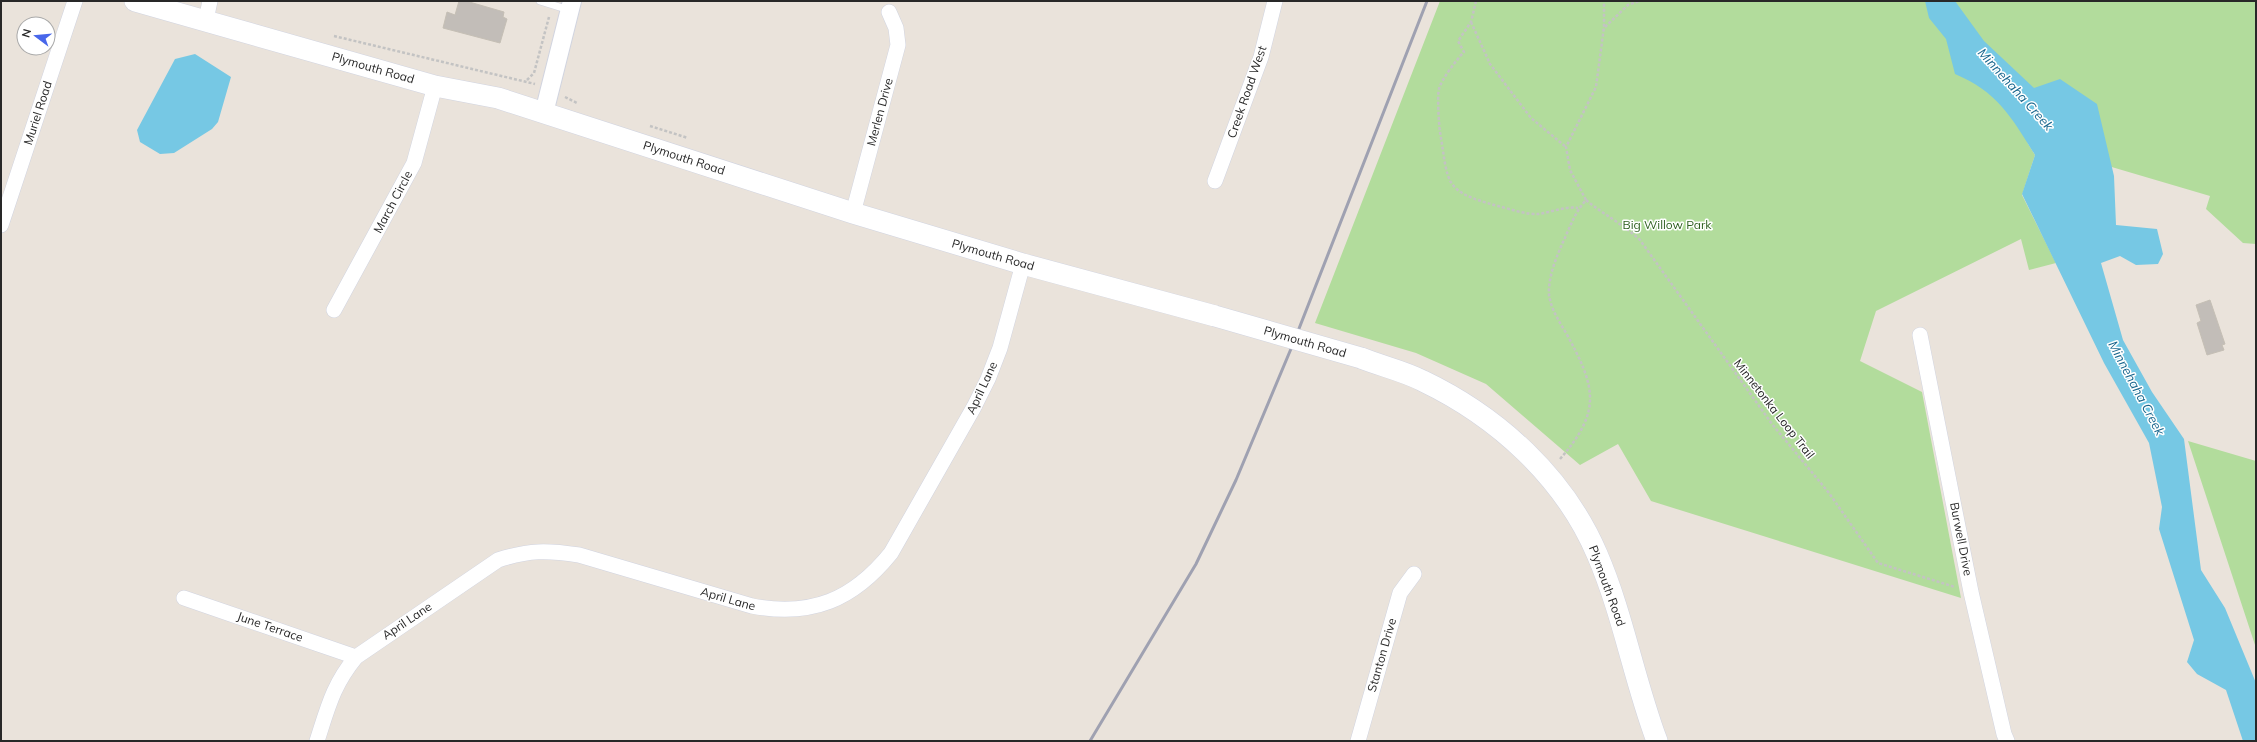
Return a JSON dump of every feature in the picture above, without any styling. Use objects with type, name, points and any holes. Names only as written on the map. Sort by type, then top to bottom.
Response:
[{"type":"main road","name":"Plymouth Road","points":[[135,1],[208,10],[435,86],[498,98],[853,213],[1023,264],[1361,358],[1422,380],[1477,411],[1514,440],[1546,473],[1571,505],[1597,554],[1626,639],[1657,741]]},
{"type":"street","name":"Muriel Road","points":[[1,225],[75,1]]},
{"type":"street","name":"Creek Road West","points":[[1215,181],[1261,57],[1275,1]]},
{"type":"street","points":[[544,113],[571,6]]},
{"type":"street","name":"Merlen Drive","points":[[853,213],[898,45],[896,28],[889,12]]},
{"type":"street","name":"March Circle","points":[[334,310],[414,164],[435,86]]},
{"type":"street","name":"April Lane","points":[[317,741],[332,696],[341,675],[356,656],[498,560],[524,552],[552,550],[579,555],[752,606],[778,611],[804,609],[830,601],[854,590],[874,574],[891,553],[974,407],[1000,348],[1023,264]]},
{"type":"street","name":"Burwell Drive","points":[[1920,335],[1971,592],[2004,734],[2007,741]]},
{"type":"street","name":"Stanton Drive","points":[[1358,741],[1400,593],[1414,574]]},
{"type":"street","name":"June Terrace","points":[[184,598],[356,656]]},
{"type":"lane","points":[[540,1],[571,6]]},
{"type":"path","points":[[1476,1],[1471,22],[1458,41],[1464,52],[1454,62],[1439,90],[1438,123],[1446,173],[1457,191],[1471,199],[1538,214],[1570,207],[1578,208]]},
{"type":"path","points":[[1471,22],[1490,64],[1531,118],[1566,147],[1596,87],[1604,27],[1604,1]]},
{"type":"path","points":[[1604,27],[1616,14],[1628,5],[1639,1]]},
{"type":"path","points":[[527,80],[534,73],[552,4]]},
{"type":"path","name":"Minnetonka Loop Trail","points":[[1566,147],[1570,170],[1586,200],[1597,209],[1625,226],[1640,240],[1772,424],[1829,494],[1878,563],[1971,592]]},
{"type":"path","points":[[1560,459],[1583,429],[1590,406],[1588,381],[1582,363],[1552,308],[1549,294],[1555,261],[1578,208],[1586,200]]},
{"type":"green space","name":"Big Willow Park","points":[[1440,1],[2256,1],[2256,244],[2243,243],[2206,209],[2210,196],[2027,142],[2035,155],[2022,195],[2056,263],[2029,270],[2021,239],[1876,311],[1860,361],[1922,392],[1961,598],[1651,501],[1618,444],[1580,465],[1486,384],[1416,353],[1315,323]]},
{"type":"green space","points":[[2188,441],[2256,461],[2256,648]]},
{"type":"water","name":"Minnehaha Creek","points":[[1925,1],[1955,1],[1984,41],[2034,88],[2060,79],[2097,104],[2114,176],[2116,225],[2157,229],[2163,254],[2158,264],[2136,265],[2120,256],[2101,263],[2123,340],[2152,392],[2184,439],[2201,570],[2225,608],[2256,683],[2256,741],[2243,741],[2226,690],[2197,674],[2187,662],[2194,640],[2159,529],[2162,507],[2149,443],[2104,363],[2022,194],[2035,155],[2002,107],[1982,89],[1955,74],[1946,39],[1929,18]]},
{"type":"water","points":[[195,54],[231,77],[218,122],[212,129],[174,153],[160,154],[140,142],[137,130],[175,59]]},
{"type":"building","points":[[459,1],[466,1],[504,12],[503,17],[507,19],[500,43],[443,28],[447,12],[455,15]]},
{"type":"building","points":[[2210,300],[2225,344],[2222,345],[2224,350],[2207,355],[2197,323],[2201,321],[2196,305]]},
{"type":"railway","points":[[1090,741],[1196,564],[1236,480],[1293,344],[1427,1]]}]
